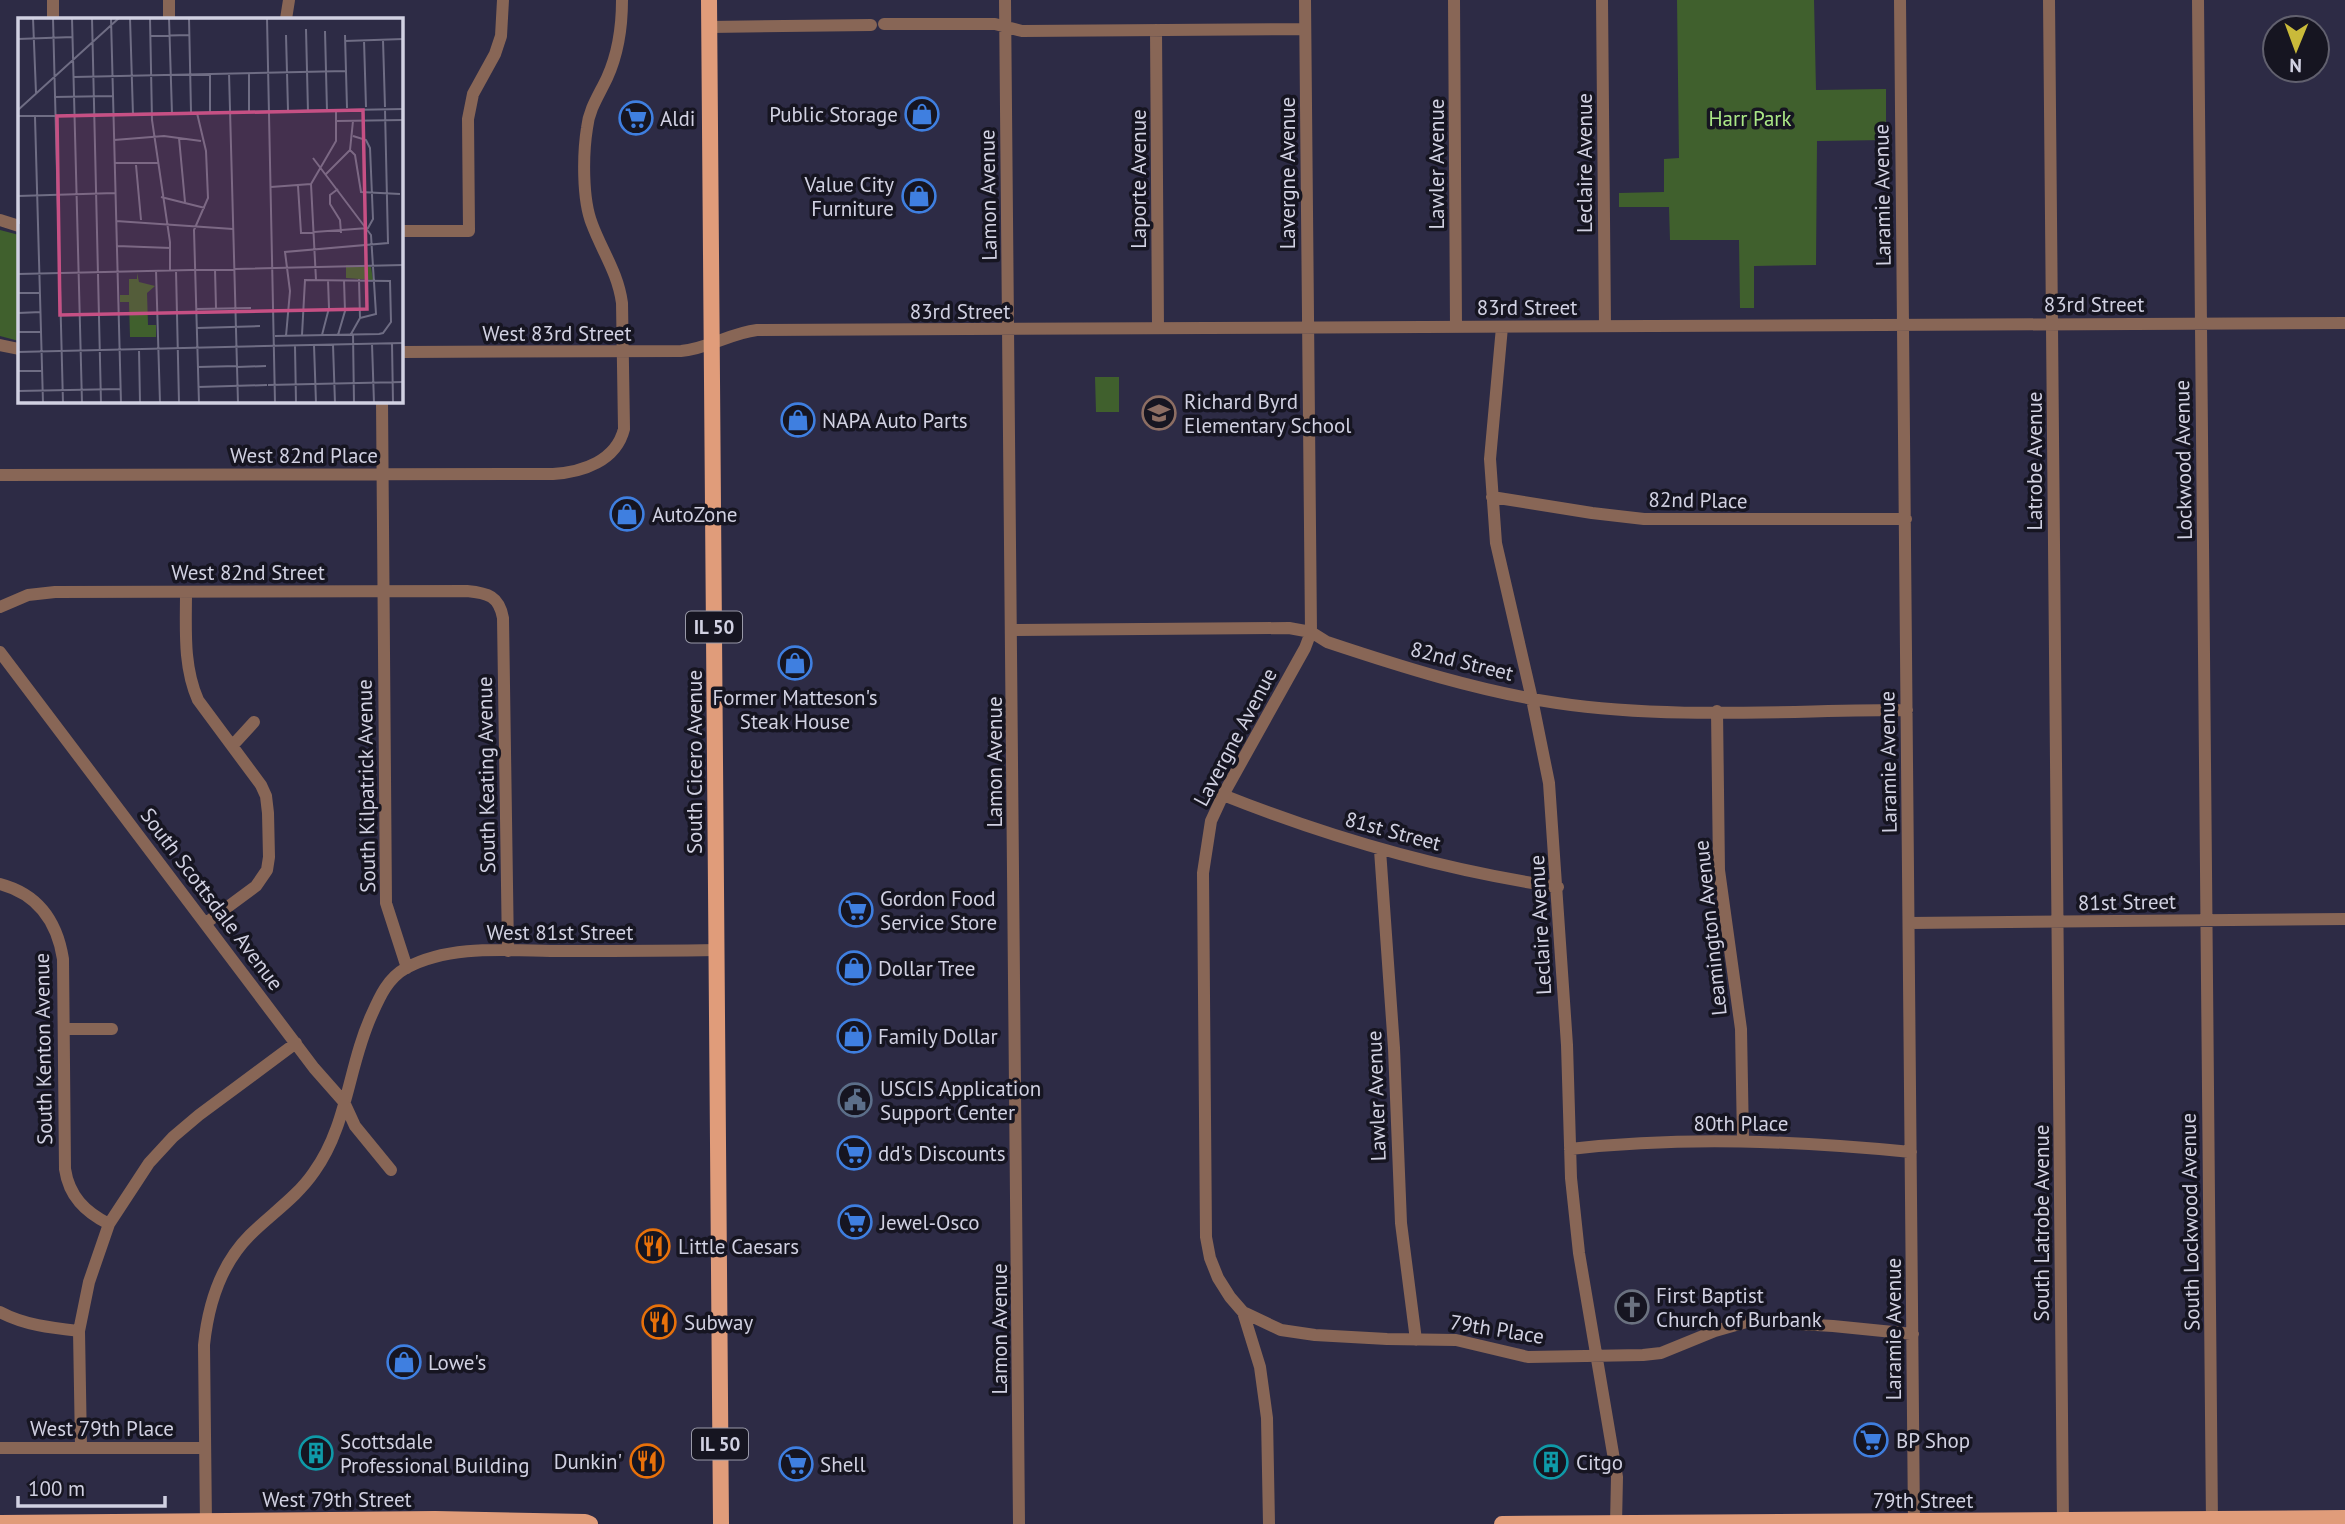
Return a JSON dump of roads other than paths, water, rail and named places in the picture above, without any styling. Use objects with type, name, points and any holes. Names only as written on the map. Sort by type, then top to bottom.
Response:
[{"type":"main road","name":"South Cicero Avenue","points":[[709,0],[721,1524]]},
{"type":"main road","name":"79th Street","points":[[1502,1524],[2345,1518]]},
{"type":"main road","name":"West 79th Street","points":[[0,1523],[585,1521],[590,1524]]},
{"type":"street","points":[[53,0],[53,18]]},
{"type":"street","points":[[169,0],[169,18]]},
{"type":"street","points":[[286,18],[289,0]]},
{"type":"street","points":[[402,231],[468,231],[468,119],[473,94],[495,54],[501,36],[503,0]]},
{"type":"street","points":[[622,0],[619,40],[607,78],[590,110],[585,148],[587,206],[591,223],[619,284],[624,352]]},
{"type":"street","name":"Lamon Avenue","points":[[1005,0],[1019,1524]]},
{"type":"street","name":"Lavergne Avenue","points":[[1269,1524],[1265,1393],[1260,1367],[1243,1312],[1218,1278],[1206,1237],[1203,873],[1211,821],[1223,794],[1305,648],[1311,632],[1305,0]]},
{"type":"street","name":"Lawler Avenue","points":[[1454,0],[1456,327]]},
{"type":"street","name":"Leclaire Avenue","points":[[1602,0],[1605,326]]},
{"type":"street","name":"Laramie Avenue","points":[[1900,0],[1914,1522]]},
{"type":"street","name":"Latrobe Avenue","points":[[2049,0],[2058,922]]},
{"type":"street","name":"Lockwood Avenue","points":[[2198,0],[2207,920]]},
{"type":"street","points":[[709,27],[995,24],[1022,31],[1305,29]]},
{"type":"street","name":"Laporte Avenue","points":[[1156,30],[1158,328]]},
{"type":"street","points":[[0,220],[18,226]]},
{"type":"street","name":"83rd Street","points":[[712,345],[734,335],[757,330],[1010,331],[1158,328],[2345,323]]},
{"type":"street","name":"Leclaire Avenue","points":[[1502,327],[1490,459],[1496,543],[1549,783],[1558,887],[1570,1149],[1579,1253],[1617,1477],[1616,1524]]},
{"type":"street","points":[[0,345],[18,349]]},
{"type":"street","name":"West 83rd Street","points":[[402,352],[681,351],[712,345]]},
{"type":"street","name":"West 82nd Place","points":[[0,475],[572,473],[584,470],[605,457],[622,439],[625,429],[624,352]]},
{"type":"street","name":"South Kilpatrick Avenue","points":[[382,402],[386,903],[407,968]]},
{"type":"street","name":"82nd Place","points":[[1492,497],[1644,519],[1906,519]]},
{"type":"street","name":"West 82nd Street","points":[[0,607],[28,595],[55,592],[467,591],[491,595],[497,600]]},
{"type":"street","points":[[186,592],[187,664],[192,685],[198,700],[233,745],[266,796],[269,857],[267,870],[256,886],[206,923]]},
{"type":"street","name":"South Keating Avenue","points":[[497,600],[504,629],[508,951]]},
{"type":"street","name":"82nd Street","points":[[1012,630],[1289,628],[1311,632],[1327,642],[1444,679],[1532,699],[1597,708],[1717,712],[1907,710]]},
{"type":"street","name":"South Scottsdale Avenue","points":[[0,652],[296,1043],[344,1102],[355,1126],[391,1170]]},
{"type":"street","name":"Leamington Avenue","points":[[1717,712],[1719,870],[1741,1029],[1743,1140]]},
{"type":"street","points":[[233,745],[254,722]]},
{"type":"street","name":"81st Street","points":[[1223,794],[1285,820],[1380,850],[1487,876],[1558,887]]},
{"type":"street","name":"Lawler Avenue","points":[[1380,850],[1394,1048],[1401,1223],[1416,1340]]},
{"type":"street","name":"South Kenton Avenue","points":[[0,884],[16,888],[30,897],[47,915],[56,930],[63,960],[67,1181],[72,1194],[81,1205],[89,1213],[109,1224]]},
{"type":"street","name":"81st Street","points":[[1909,923],[2345,919]]},
{"type":"street","name":"South Lockwood Avenue","points":[[2207,920],[2213,1521]]},
{"type":"street","name":"South Latrobe Avenue","points":[[2058,922],[2063,1522]]},
{"type":"street","name":"West 81st Street","points":[[407,968],[455,953],[716,950]]},
{"type":"street","points":[[206,1522],[204,1345],[214,1296],[239,1247],[314,1173],[336,1135],[370,1017],[396,975],[407,968]]},
{"type":"street","points":[[64,1029],[112,1029]]},
{"type":"street","points":[[81,1447],[79,1331],[89,1282],[109,1224],[149,1163],[173,1138],[199,1115],[296,1043]]},
{"type":"street","name":"80th Place","points":[[1570,1149],[1640,1143],[1743,1140],[1911,1152]]},
{"type":"street","points":[[0,1312],[36,1325],[79,1331]]},
{"type":"street","name":"79th Place","points":[[1243,1312],[1268,1325],[1295,1332],[1357,1338],[1465,1341],[1528,1357],[1661,1353],[1715,1331],[1751,1321],[1913,1334]]},
{"type":"street","name":"West 79th Place","points":[[0,1448],[204,1448]]},
{"type":"place","name":"Public Storage","points":[[922,114]]},
{"type":"place","name":"Aldi","points":[[636,118]]},
{"type":"place","name":"Value City Furniture","points":[[919,196]]},
{"type":"place","name":"Richard Byrd Elementary School","points":[[1159,413]]},
{"type":"place","name":"NAPA Auto Parts","points":[[798,420]]},
{"type":"place","name":"AutoZone","points":[[627,514]]},
{"type":"place","name":"Former Matteson's Steak House","points":[[795,663]]},
{"type":"place","name":"Gordon Food Service Store","points":[[856,910]]},
{"type":"place","name":"Dollar Tree","points":[[854,968]]},
{"type":"place","name":"Family Dollar","points":[[854,1036]]},
{"type":"place","name":"USCIS Application Support Center","points":[[855,1100]]},
{"type":"place","name":"dd's Discounts","points":[[854,1153]]},
{"type":"place","name":"Jewel-Osco","points":[[855,1222]]},
{"type":"place","name":"Little Caesars","points":[[653,1246]]},
{"type":"place","name":"First Baptist Church of Burbank","points":[[1632,1307]]},
{"type":"place","name":"Subway","points":[[659,1322]]},
{"type":"place","name":"Lowe's","points":[[404,1362]]},
{"type":"place","name":"BP Shop","points":[[1871,1440]]},
{"type":"place","name":"Scottsdale Professional Building","points":[[316,1453]]},
{"type":"place","name":"Dunkin'","points":[[647,1461]]},
{"type":"place","name":"Citgo","points":[[1551,1462]]},
{"type":"place","name":"Shell","points":[[796,1464]]},
{"type":"park label","name":"Harr Park","points":[[1750,118]]}]
